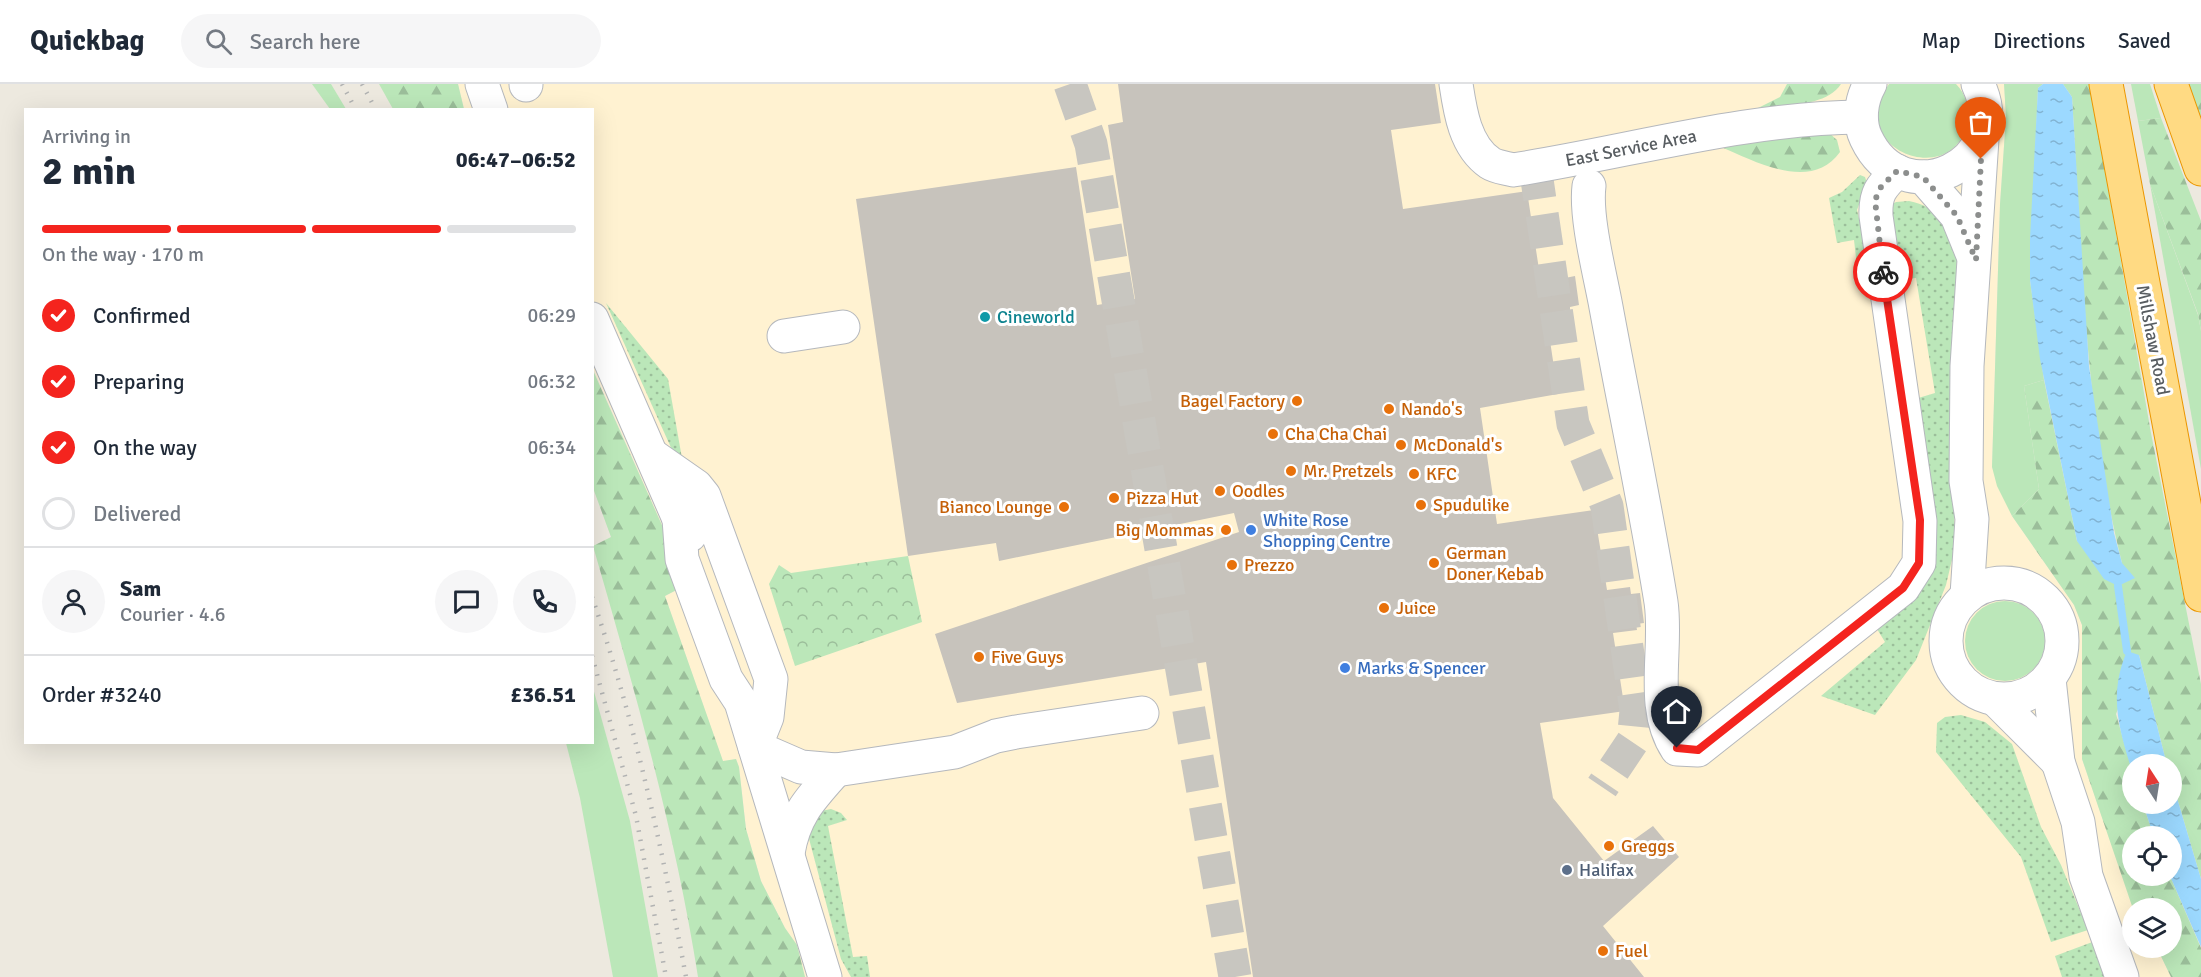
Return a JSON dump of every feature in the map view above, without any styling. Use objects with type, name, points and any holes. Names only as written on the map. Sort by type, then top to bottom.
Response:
[{"type":"highway","name":"Millshaw Road","points":[[2106,84],[2201,595]]},
{"type":"highway","points":[[2171,84],[2201,169]]},
{"type":"street","name":"East Service Area","points":[[1456,84],[1460,113],[1472,143],[1490,163],[1513,170],[1669,140],[1808,117],[1861,117]]},
{"type":"street","points":[[1870,84],[1863,100],[1861,117],[1864,133],[1871,148],[1882,162],[1910,174],[1957,216],[1976,260]]},
{"type":"street","points":[[1967,595],[1972,519],[1965,481],[1967,366],[1976,260],[1982,139],[1986,118],[1984,98],[1978,84]]},
{"type":"street","points":[[1590,186],[1589,208],[1602,286],[1661,605],[1662,689],[1666,732],[1677,748],[1698,750],[1903,588],[1919,563],[1920,520],[1875,200],[1881,187],[1910,174],[1941,175],[1958,167],[1972,155],[1982,139]]},
{"type":"street","points":[[594,324],[679,519],[704,554],[744,675],[741,702],[825,977]]},
{"type":"street","points":[[784,336],[843,327]]},
{"type":"street","points":[[650,453],[696,486],[704,496],[733,569],[771,679],[767,717],[755,747]]},
{"type":"street","points":[[1972,519],[2004,582]]},
{"type":"street","points":[[2004,582],[2029,588],[2043,597],[2058,619],[2062,630],[2061,653],[2049,679],[2034,692],[2015,699],[1995,699],[1975,693],[1961,681],[1950,666],[1945,648],[1946,628],[1953,610],[1967,595],[1984,586],[2004,582]]},
{"type":"street","points":[[2049,679],[2058,762],[2079,822],[2086,876],[2122,977]]},
{"type":"street","points":[[1995,699],[2058,762]]},
{"type":"street","points":[[755,747],[791,764],[836,770],[955,752],[1006,734],[1142,713]]},
{"type":"street","points":[[770,792],[791,764]]},
{"type":"street","points":[[788,853],[792,831],[801,811],[836,770]]},
{"type":"street","points":[[2079,822],[2100,855],[2143,977]]},
{"type":"shaded area","points":[[458,84],[2004,84],[2006,117],[2000,204],[1992,467],[2012,516],[2074,605],[2082,625],[2082,759],[2122,874],[2122,886],[2126,886],[2130,898],[2122,898],[2122,958],[2162,958],[2171,977],[805,977],[797,945],[785,928],[761,881],[746,829],[739,767],[736,759],[723,762],[665,596],[685,586],[665,532],[594,370],[594,108],[464,108]]},
{"type":"green space","points":[[312,84],[331,84],[345,108],[329,108]]},
{"type":"green space","points":[[379,84],[458,84],[464,108],[392,108]]},
{"type":"green space","points":[[1787,84],[1841,84],[1834,92],[1815,101],[1758,108],[1780,97]]},
{"type":"green space","points":[[1889,84],[1956,84],[1965,97],[1968,112],[1967,122],[1958,143],[1943,154],[1925,158],[1906,154],[1890,143],[1880,127],[1878,107]]},
{"type":"green space","points":[[2004,84],[2043,84],[2038,88],[2030,280],[2044,380],[2024,386],[2039,489],[2012,516],[1997,486],[1992,467],[2000,204],[2006,117]]},
{"type":"green space","points":[[2063,84],[2090,84],[2151,433],[2201,684],[2201,879],[2182,814],[2182,754],[2164,754],[2139,655],[2116,714],[2127,754],[2122,754],[2122,814],[2146,814],[2150,826],[2122,826],[2122,877],[2082,759],[2082,625],[2074,605],[2012,516],[2039,489],[2024,386],[2044,380],[2077,541],[2122,563],[2109,506],[2092,390],[2082,273],[2072,97]]},
{"type":"green space","points":[[2131,84],[2150,84],[2161,118],[2138,121]]},
{"type":"green space","points":[[2181,84],[2201,84],[2201,141]]},
{"type":"green space","points":[[2161,118],[2201,221],[2201,331],[2198,314],[2150,184],[2138,121]]},
{"type":"green space","points":[[1828,132],[1837,140],[1840,152],[1828,164],[1815,170],[1799,172],[1783,170],[1750,160],[1721,147]]},
{"type":"green space","points":[[1860,175],[1865,177],[1867,183],[1857,210],[1874,283],[1859,284],[1854,240],[1837,243],[1829,198],[1842,192]]},
{"type":"green space","points":[[2150,184],[2198,315],[2201,331],[2201,469]]},
{"type":"green space","points":[[1909,201],[1928,208],[1942,220],[1957,256],[1954,551],[1946,585],[1916,660],[1875,715],[1821,696],[1885,642],[1877,629],[1919,594],[1931,574],[1915,399],[1935,393],[1916,278],[1901,279],[1889,206],[1896,202]]},
{"type":"green space","points":[[606,303],[668,379],[686,481]]},
{"type":"green space","points":[[594,372],[686,585],[665,596],[723,761],[736,759],[739,767],[746,829],[761,881],[785,928],[797,945],[805,977],[698,977],[689,922],[665,813],[594,550],[594,546],[611,537],[594,491]]},
{"type":"green space","points":[[908,556],[922,622],[795,666],[769,584],[779,565],[791,573]]},
{"type":"green space","points":[[2005,601],[2020,604],[2033,613],[2042,626],[2045,641],[2042,656],[2033,669],[2020,678],[2005,681],[1990,678],[1977,669],[1968,656],[1965,641],[1968,626],[1977,613],[1990,604]]},
{"type":"green space","points":[[594,692],[630,821],[658,977],[613,977],[580,798],[566,744],[594,744]]},
{"type":"green space","points":[[1961,715],[1985,722],[2012,744],[2041,827],[2061,865],[2088,930],[2051,942],[2021,857],[1936,752],[1937,723],[1945,717]]},
{"type":"green space","points":[[831,809],[841,813],[847,820],[828,826],[853,957],[867,956],[870,977],[851,977],[841,959],[808,835],[821,811]]},
{"type":"green space","points":[[2125,886],[2174,886],[2179,898],[2129,898]]},
{"type":"green space","points":[[2182,904],[2201,948],[2201,977],[2171,977],[2162,958],[2182,958]]},
{"type":"green space","points":[[2095,941],[2108,977],[2062,977],[2055,956]]},
{"type":"water","points":[[2043,84],[2063,84],[2072,97],[2089,366],[2114,533],[2122,563],[2135,578],[2118,586],[2104,579],[2077,541],[2040,359],[2030,280],[2030,238],[2038,88]]},
{"type":"water","points":[[2127,651],[2139,655],[2164,754],[2127,754],[2120,727],[2117,698],[2121,667]]},
{"type":"water","points":[[2146,814],[2182,814],[2201,879],[2201,947],[2182,903],[2182,898],[2180,898],[2174,886],[2182,886],[2182,826],[2150,826]]},
{"type":"building","name":"White Rose Shopping Centre","points":[[1118,84],[1435,84],[1441,123],[1391,130],[1403,209],[1527,191],[1540,276],[1564,272],[1565,278],[1575,276],[1579,305],[1570,307],[1570,310],[1546,314],[1558,394],[1480,408],[1497,524],[1594,510],[1607,590],[1630,587],[1631,594],[1640,593],[1644,623],[1636,624],[1637,630],[1613,633],[1625,711],[1540,723],[1553,798],[1604,861],[1653,826],[1679,857],[1603,926],[1644,977],[1253,977],[1206,662],[957,703],[935,634],[1239,532],[1234,513],[999,561],[996,543],[908,556],[856,199],[1076,167],[1097,305],[1135,299],[1108,125],[1123,122]]},
{"type":"waterway","points":[[2118,586],[2127,651]]},
{"type":"tunnel","points":[[1070,84],[1091,144],[1235,977]]},
{"type":"tunnel","points":[[1535,166],[1573,424],[1607,506],[1636,711],[1633,741],[1602,787]]},
{"type":"railway","points":[[342,84],[355,108]]},
{"type":"railway","points":[[362,84],[375,108]]},
{"type":"railway","points":[[594,603],[621,691],[646,785],[686,977]]},
{"type":"railway","points":[[594,663],[636,816],[666,977]]},
{"type":"way so far","points":[[1883,272],[1875,200],[1881,187],[1897,171],[1910,176],[1923,177],[1957,216],[1976,260],[1981,159]]},
{"type":"place","name":"Cineworld","points":[[985,317]]},
{"type":"place","name":"Bagel Factory","points":[[1297,401]]},
{"type":"place","name":"Nando's","points":[[1389,409]]},
{"type":"place","name":"Cha Cha Chai","points":[[1273,434]]},
{"type":"place","name":"McDonald's","points":[[1401,445]]},
{"type":"place","name":"Mr. Pretzels","points":[[1291,471]]},
{"type":"place","name":"KFC","points":[[1414,474]]},
{"type":"place","name":"Oodles","points":[[1220,491]]},
{"type":"place","name":"Pizza Hut","points":[[1114,498]]},
{"type":"place","name":"Spudulike","points":[[1421,505]]},
{"type":"place","name":"Bianco Lounge","points":[[1064,507]]},
{"type":"place","name":"Big Mommas","points":[[1226,530]]},
{"type":"place","name":"White Rose Shopping Centre","points":[[1251,530]]},
{"type":"place","name":"German Doner Kebab","points":[[1434,563]]},
{"type":"place","name":"Prezzo","points":[[1232,565]]},
{"type":"place","name":"Juice","points":[[1384,608]]},
{"type":"place","name":"Five Guys","points":[[979,657]]},
{"type":"place","name":"Marks & Spencer","points":[[1345,668]]},
{"type":"place","name":"Greggs","points":[[1609,846]]},
{"type":"place","name":"Halifax","points":[[1567,870]]},
{"type":"place","name":"Fuel","points":[[1603,951]]},
{"type":"route","points":[[1677,748],[1698,750],[1730,726],[1903,588],[1919,563],[1920,520],[1883,272]]}]
